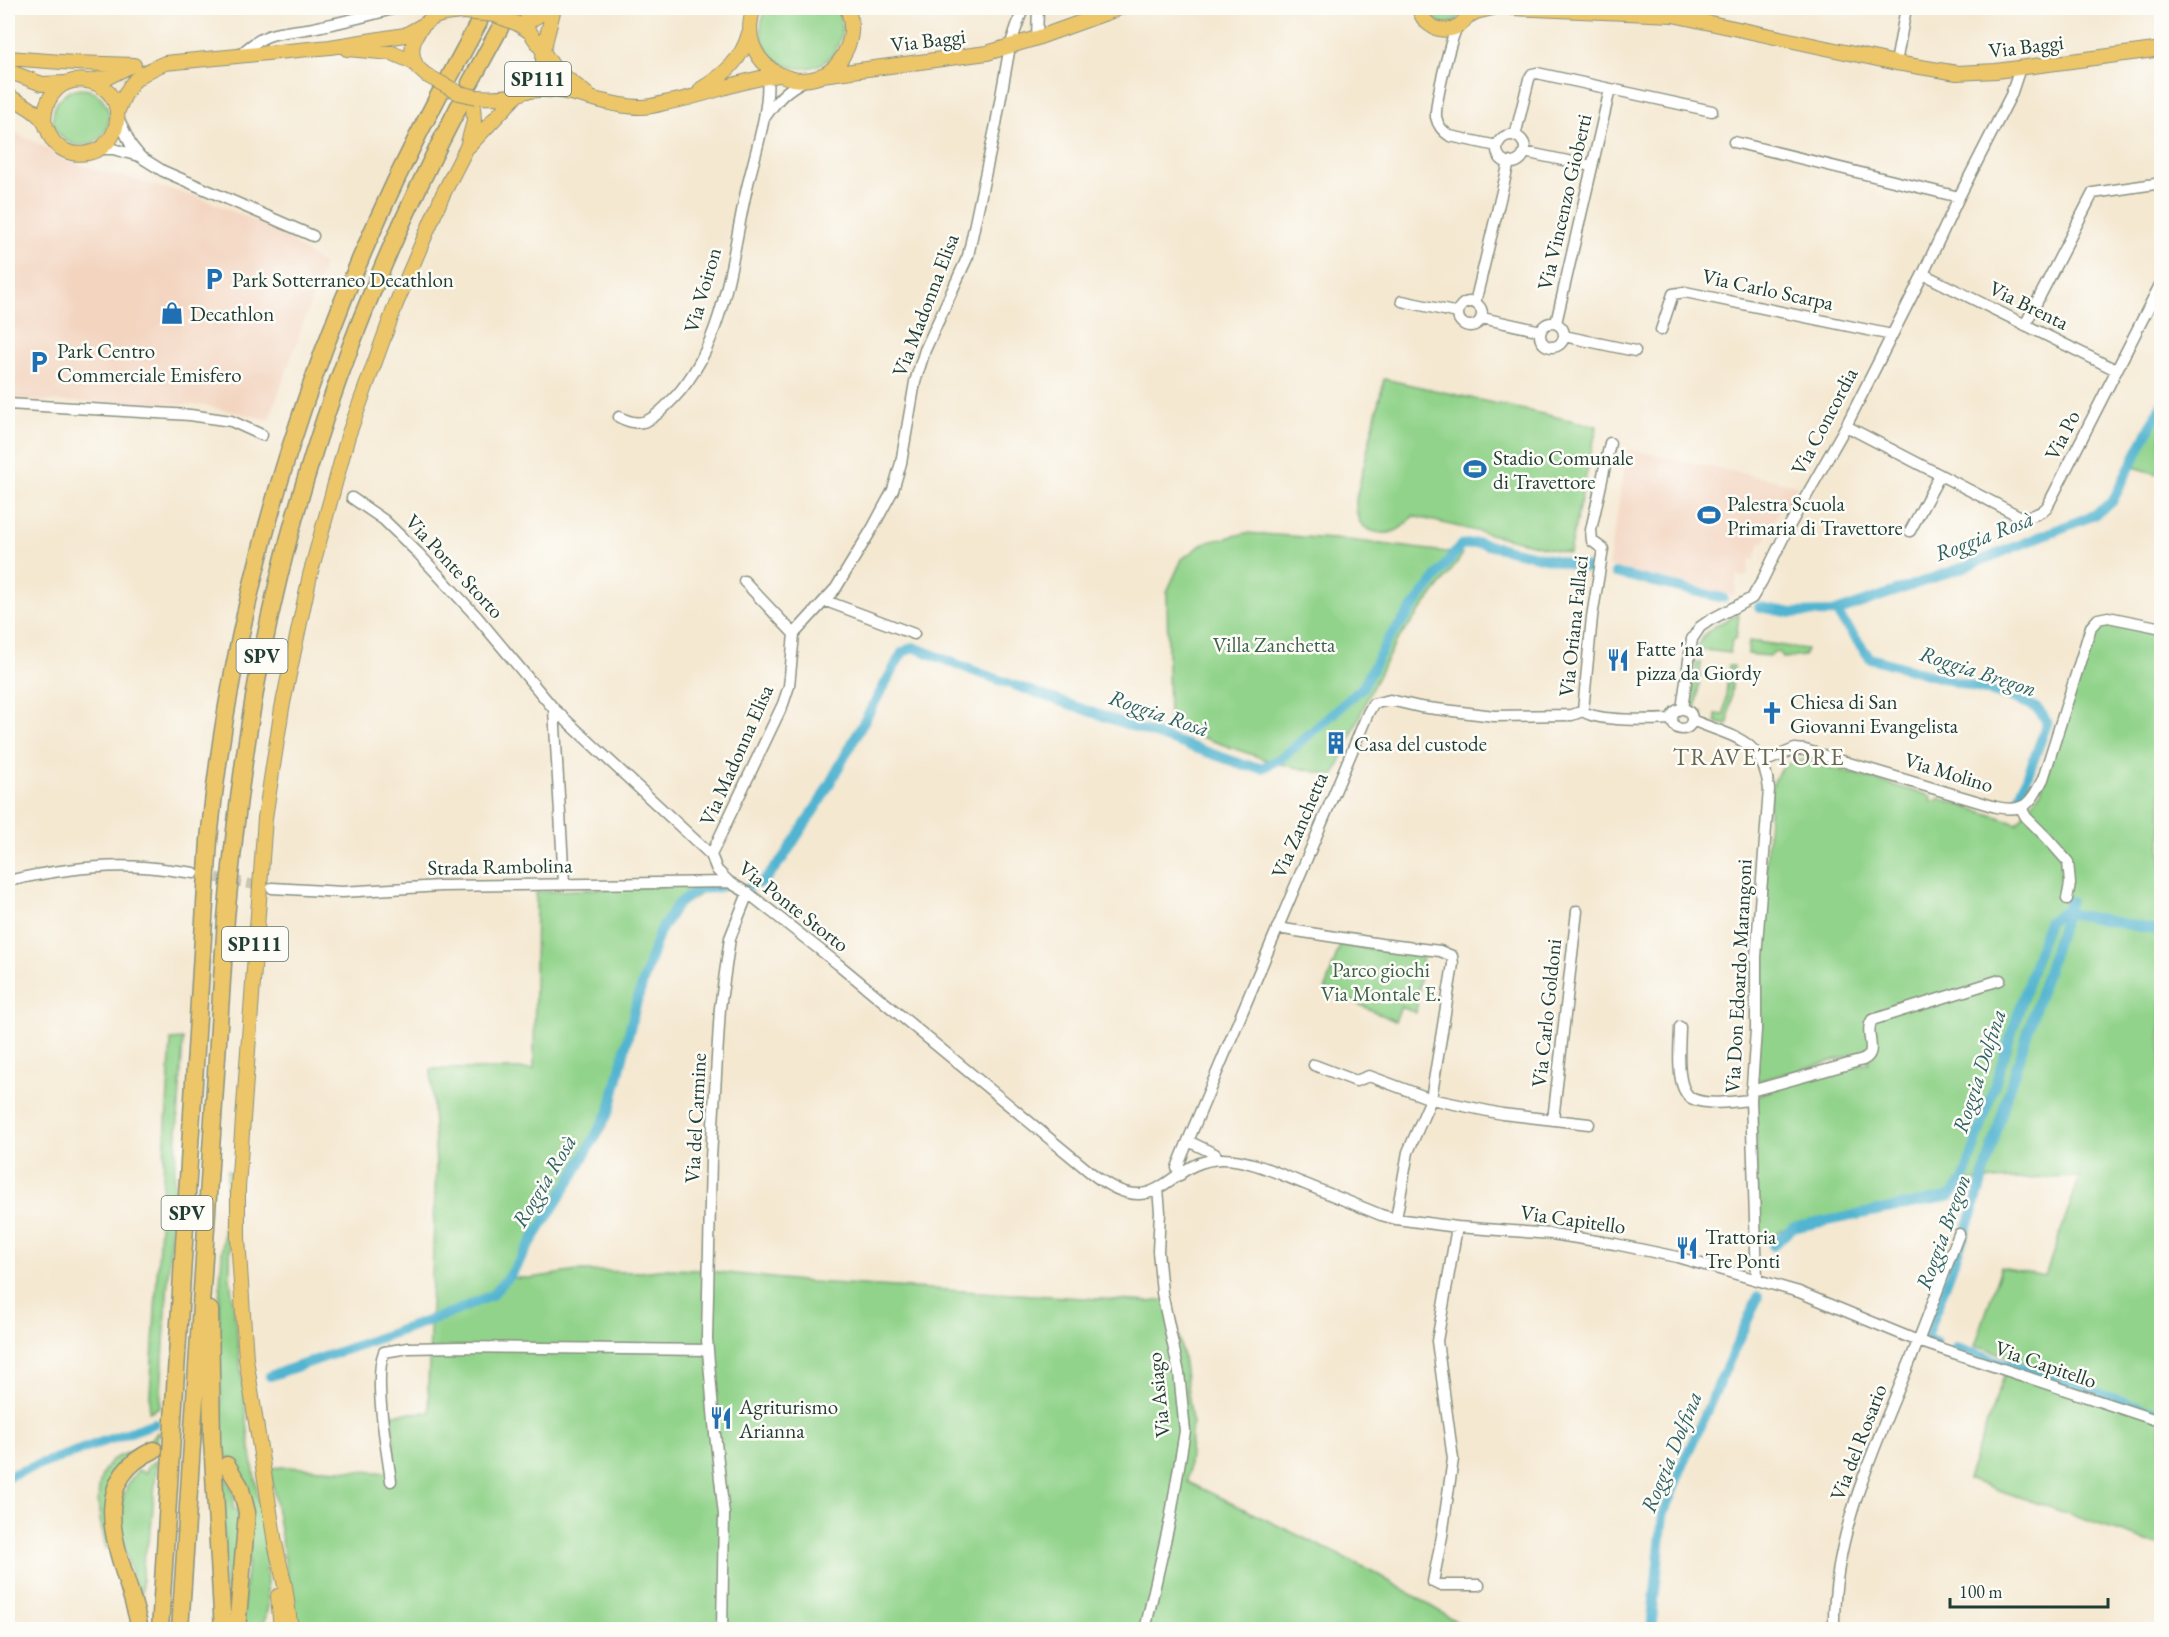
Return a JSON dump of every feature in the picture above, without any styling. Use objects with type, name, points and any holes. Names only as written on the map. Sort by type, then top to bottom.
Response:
[{"type":"highway","name":"SPV","points":[[180,1629],[221,979],[237,806],[253,700],[269,621],[297,509],[320,431],[384,262],[432,156],[512,19]]},
{"type":"highway","points":[[450,76],[479,22]]},
{"type":"highway","name":"SPV","points":[[160,1629],[213,797],[235,669],[264,540],[312,382],[366,244],[403,164],[440,93]]},
{"type":"highway","points":[[223,1629],[212,1432],[210,1311],[236,879],[237,806]]},
{"type":"highway","points":[[140,1629],[113,1533],[111,1509],[115,1489],[125,1471],[140,1457],[154,1450]]},
{"type":"highway","points":[[227,1466],[240,1486],[247,1512],[237,1629]]},
{"type":"main road","points":[[512,19],[531,20],[550,8]]},
{"type":"main road","name":"SP111","points":[[467,147],[536,83],[541,74],[554,8]]},
{"type":"main road","points":[[815,77],[833,68],[843,57],[849,45],[852,31],[851,17],[847,8]]},
{"type":"main road","name":"Via Baggi","points":[[749,33],[752,45],[771,72],[789,78],[815,77],[987,53],[1037,38],[1120,8]]},
{"type":"main road","points":[[1417,9],[1424,20],[1437,29],[1447,30],[1465,17],[1493,8]]},
{"type":"main road","name":"Via Baggi","points":[[1513,8],[1672,15],[1896,63],[1957,73],[1996,71],[2162,49]]},
{"type":"main road","name":"Via Baggi","points":[[681,101],[716,80],[745,50],[749,33],[750,11]]},
{"type":"main road","name":"SP111","points":[[423,25],[436,16],[463,12],[495,15],[512,19],[530,32],[544,52]]},
{"type":"main road","points":[[8,57],[75,63],[134,65],[165,63],[330,47],[405,35],[423,25]]},
{"type":"main road","points":[[415,63],[412,45],[423,25]]},
{"type":"main road","points":[[330,47],[392,53],[415,63],[426,75],[468,97]]},
{"type":"main road","name":"Via Baggi","points":[[544,52],[554,68],[592,98]]},
{"type":"main road","points":[[65,83],[48,99],[44,110],[44,122],[55,143],[65,150],[82,154],[99,149],[112,136],[130,84],[143,73],[165,63]]},
{"type":"main road","points":[[8,71],[42,84],[65,83],[105,78],[134,65]]},
{"type":"main road","name":"Via Baggi","points":[[523,93],[542,89],[559,90],[615,105],[644,107],[681,101],[771,72]]},
{"type":"main road","points":[[89,81],[105,89],[111,96],[118,116]]},
{"type":"main road","name":"SP111","points":[[291,1629],[246,1359],[238,1238],[238,1188],[265,818],[282,708],[310,575],[348,436],[396,304],[443,194],[467,147],[474,121],[468,97],[500,98],[523,93]]},
{"type":"main road","points":[[8,96],[36,113],[44,122]]},
{"type":"main road","name":"SP111","points":[[275,1543],[281,1629]]},
{"type":"street","points":[[240,55],[253,42],[279,32],[320,27],[396,8]]},
{"type":"street","name":"Via Madonna Elisa","points":[[711,855],[783,704],[789,686],[794,634],[826,601],[872,529],[893,490],[902,463],[908,421],[926,350],[968,256],[990,157],[1010,46],[1023,8]]},
{"type":"street","points":[[1037,38],[1038,8]]},
{"type":"street","points":[[1896,63],[1906,8]]},
{"type":"street","points":[[1465,17],[1453,35],[1436,116],[1443,132],[1450,136],[1497,146]]},
{"type":"street","points":[[1437,29],[1443,38],[1447,57]]},
{"type":"street","name":"Via Concordia","points":[[1682,708],[1692,639],[1700,627],[1710,620],[1752,598],[1787,530],[1846,426],[1923,274],[2011,95],[2020,68]]},
{"type":"street","name":"Via Voiron","points":[[619,417],[632,423],[651,419],[687,384],[702,357],[716,323],[728,280],[763,120],[771,72]]},
{"type":"street","points":[[1515,136],[1529,79],[1532,74],[1537,73],[1712,111]]},
{"type":"street","name":"Via Voiron","points":[[763,120],[779,97],[792,86],[815,77]]},
{"type":"street","points":[[743,82],[753,85],[766,99]]},
{"type":"street","name":"Via Vincenzo Gioberti","points":[[1556,323],[1610,88]]},
{"type":"street","points":[[118,116],[131,145],[139,156]]},
{"type":"street","points":[[1497,146],[1504,137],[1515,136],[1521,140],[1524,152]]},
{"type":"street","points":[[1734,142],[1959,197]]},
{"type":"street","points":[[1497,146],[1501,158],[1509,162],[1516,161],[1524,152]]},
{"type":"street","points":[[99,149],[113,149],[139,156],[163,171],[313,236]]},
{"type":"street","points":[[1524,152],[1592,166]]},
{"type":"street","points":[[1475,303],[1509,162]]},
{"type":"street","points":[[2025,325],[2093,193],[2162,183]]},
{"type":"street","name":"Via Po","points":[[1846,426],[2019,516],[2031,517],[2042,513],[2161,284],[2162,273]]},
{"type":"street","name":"Via Brenta","points":[[1923,274],[2116,370]]},
{"type":"street","name":"Via Carlo Scarpa","points":[[1661,330],[1672,294],[1685,292],[1892,335]]},
{"type":"street","points":[[1402,301],[1458,313]]},
{"type":"street","points":[[1465,303],[1475,303],[1482,310],[1482,318],[1476,325],[1469,326],[1461,322],[1458,313],[1465,303]]},
{"type":"street","points":[[1482,318],[1541,331]]},
{"type":"street","points":[[1556,323],[1562,328],[1564,336],[1561,343],[1550,347],[1541,340],[1541,331],[1547,324],[1556,323]]},
{"type":"street","points":[[1564,336],[1635,351]]},
{"type":"street","points":[[8,404],[190,415],[231,421],[262,435]]},
{"type":"street","name":"Via Oriana Fallaci","points":[[1583,711],[1592,617],[1603,549],[1592,541],[1591,530],[1610,443]]},
{"type":"street","points":[[1910,531],[1940,475]]},
{"type":"street","name":"Via Ponte Storto","points":[[352,498],[384,520],[418,553],[477,617],[555,709],[711,855],[717,870],[729,882],[748,894],[838,964],[1102,1182],[1118,1191],[1150,1193],[1180,1175]]},
{"type":"street","points":[[744,581],[794,634]]},
{"type":"street","points":[[826,601],[914,634]]},
{"type":"street","points":[[2067,899],[2070,884],[2068,862],[2026,817],[2021,808],[2034,796],[2043,779],[2091,627],[2098,619],[2108,617],[2162,628]]},
{"type":"street","name":"Via Zanchetta","points":[[1180,1175],[1177,1168],[1188,1141],[1373,704],[1390,700],[1420,707],[1494,716],[1572,715],[1583,711],[1593,716],[1647,720],[1671,719]]},
{"type":"street","points":[[1692,720],[1687,727],[1682,729],[1676,727],[1671,719],[1674,711],[1682,708],[1689,712],[1692,720],[1739,737],[1763,762]]},
{"type":"street","points":[[555,709],[564,883]]},
{"type":"street","name":"Via Molino","points":[[1763,762],[1795,749],[1805,750],[1996,807],[2021,808]]},
{"type":"street","name":"Via Don Edoardo Marangoni","points":[[1757,1279],[1751,1095],[1756,1030],[1756,957],[1769,789],[1763,762]]},
{"type":"street","points":[[8,881],[44,873],[92,867],[142,867],[194,873]]},
{"type":"street","name":"Strada Rambolina","points":[[272,888],[342,892],[441,886],[729,882]]},
{"type":"street","name":"Via del Carmine","points":[[722,1629],[724,1515],[714,1434],[708,1350],[711,1158],[720,1008],[730,938],[748,894]]},
{"type":"street","name":"Via Carlo Goldoni","points":[[1553,1120],[1577,911]]},
{"type":"street","points":[[1277,928],[1440,951],[1452,956],[1453,964],[1431,1099],[1408,1152],[1396,1219]]},
{"type":"street","points":[[1680,1027],[1682,1088],[1692,1098],[1709,1102],[1751,1095],[1869,1057],[1872,1050],[1868,1030],[1872,1020],[2000,980]]},
{"type":"street","name":"Via Carlo Goldoni","points":[[1314,1065],[1356,1082],[1369,1076],[1431,1099],[1503,1114],[1589,1124]]},
{"type":"street","name":"Via Capitello","points":[[1188,1141],[1215,1154],[1218,1159]]},
{"type":"street","name":"Via Capitello","points":[[1180,1175],[1201,1164],[1218,1159],[1241,1161],[1396,1219],[1457,1227],[1552,1234],[1677,1257],[1799,1292],[1918,1341],[2162,1422]]},
{"type":"street","name":"Via Asiago","points":[[1144,1629],[1170,1520],[1185,1431],[1179,1373],[1162,1293],[1158,1251],[1160,1212],[1158,1189]]},
{"type":"street","points":[[1457,1227],[1437,1341],[1454,1459],[1443,1536],[1433,1582],[1439,1585],[1479,1585]]},
{"type":"street","points":[[1918,1341],[1959,1234]]},
{"type":"street","name":"Via del Rosario","points":[[1834,1629],[1834,1603],[1844,1546],[1858,1488],[1918,1341]]},
{"type":"street","points":[[391,1481],[382,1418],[381,1364],[384,1352],[408,1348],[460,1347],[708,1350]]},
{"type":"shaded area","points":[[8,129],[84,166],[198,197],[276,229],[324,266],[269,420],[203,405],[8,400]]},
{"type":"shaded area","points":[[1628,449],[1797,485],[1789,504],[1783,502],[1764,542],[1760,542],[1755,560],[1750,559],[1747,577],[1737,576],[1734,596],[1608,566]]},
{"type":"green space","points":[[765,8],[836,8],[842,28],[834,53],[821,64],[806,68],[790,66],[776,59],[766,47],[761,30]]},
{"type":"green space","points":[[1426,8],[1464,8],[1455,21],[1445,24],[1431,17]]},
{"type":"green space","points":[[76,89],[86,89],[101,97],[107,106],[109,117],[107,128],[101,137],[86,145],[76,145],[65,140],[58,133],[53,122],[53,112],[58,101],[65,94]]},
{"type":"green space","name":"Stadio Comunale di Travettore","points":[[1384,379],[1597,426],[1569,553],[1413,516],[1400,528],[1386,533],[1376,532],[1363,525],[1356,511],[1356,499]]},
{"type":"green space","points":[[2161,410],[2161,475],[2130,466]]},
{"type":"green space","name":"Villa Zanchetta","points":[[1246,533],[1348,540],[1463,554],[1396,642],[1371,690],[1334,776],[1276,763],[1169,726],[1167,592],[1182,559],[1204,543]]},
{"type":"green space","points":[[1739,615],[1736,639],[1732,639],[1730,653],[1697,649],[1708,631],[1725,620]]},
{"type":"green space","points":[[2106,622],[2161,634],[2161,1546],[1967,1479],[2011,1357],[1975,1346],[2001,1267],[2045,1276],[2080,1177],[1957,1181],[1951,1193],[1943,1199],[1781,1230],[1773,1237],[1771,1243],[1756,1237],[1756,1098],[1791,1083],[1869,1063],[1865,1052],[1755,1082],[1770,794],[1774,780],[1785,766],[1805,760],[1931,796],[1931,801],[1939,798],[2017,823],[2041,791],[2092,629]]},
{"type":"green space","points":[[1749,641],[1807,649],[1804,656],[1783,658],[1780,653],[1774,652],[1769,656],[1748,654]]},
{"type":"green space","points":[[1696,662],[1701,663],[1696,712],[1703,713],[1700,718],[1695,717],[1691,706]]},
{"type":"green space","points":[[1729,666],[1734,666],[1728,725],[1718,723],[1716,714],[1724,715]]},
{"type":"green space","points":[[692,884],[699,895],[680,907],[664,931],[643,992],[614,1108],[605,1129],[511,1278],[531,1278],[578,1271],[699,1270],[810,1282],[1150,1302],[1171,1299],[1183,1357],[1192,1421],[1188,1482],[1372,1571],[1469,1629],[296,1629],[270,1468],[394,1473],[393,1414],[430,1412],[428,1388],[436,1167],[431,1069],[534,1069],[536,892]]},
{"type":"green space","name":"Parco giochi Via Montale E.","points":[[1340,945],[1423,955],[1416,1013],[1401,1007],[1395,1021],[1325,989]]},
{"type":"green space","points":[[183,1039],[160,1407],[149,1412],[171,1040]]},
{"type":"green space","points":[[227,1170],[230,1170],[230,1277],[250,1447],[265,1541],[268,1606],[263,1629],[240,1629],[249,1553],[233,1462],[222,1452],[219,1303]]},
{"type":"green space","points":[[158,1432],[157,1441],[134,1454],[124,1456],[126,1463],[112,1547],[106,1549],[98,1501],[101,1477],[106,1467],[114,1459],[143,1446]]},
{"type":"green space","points":[[157,1460],[151,1529],[143,1562],[141,1602],[122,1534],[122,1501],[128,1485],[138,1470],[146,1473],[148,1466]]},
{"type":"green space","points":[[221,1472],[233,1494],[233,1509],[238,1510],[240,1537],[233,1615],[227,1614]]},
{"type":"waterway","name":"Roggia Rosà","points":[[1759,607],[1792,613],[1836,612],[1967,566],[2094,515],[2112,502],[2162,404]]},
{"type":"waterway","name":"Roggia Rosà","points":[[750,886],[763,882],[783,858],[820,801],[902,653],[913,647],[979,673],[1244,765],[1262,768],[1283,757],[1362,688],[1387,641],[1461,545],[1479,543],[1589,568]]},
{"type":"waterway","name":"Roggia Rosà","points":[[1615,573],[1723,598]]},
{"type":"waterway","name":"Roggia Bregon","points":[[1836,612],[1870,658],[2013,698],[2030,704],[2038,710],[2047,724],[2020,796]]},
{"type":"waterway","name":"Roggia Rosà","points":[[270,1376],[456,1311],[492,1295],[511,1274],[573,1176],[610,1110],[636,1004],[659,933],[677,905],[698,889],[721,887]]},
{"type":"waterway","name":"Roggia Bregon","points":[[1936,1342],[1925,1339],[1973,1212],[2008,1093],[2070,901]]},
{"type":"waterway","name":"Roggia Dolfina","points":[[1773,1246],[1792,1228],[1950,1196],[1963,1182],[2048,922],[2062,912],[2162,931]]},
{"type":"waterway","name":"Roggia Dolfina","points":[[1651,1630],[1663,1515],[1685,1459],[1758,1297]]},
{"type":"waterway","name":"Roggia Bregon","points":[[1956,1348],[2162,1414]]},
{"type":"waterway","name":"Roggia Rosà","points":[[8,1476],[155,1423]]},
{"type":"tunnel","points":[[202,875],[266,887]]},
{"type":"place","name":"Park Sotterraneo Decathlon","points":[[214,279]]},
{"type":"place","name":"Decathlon","points":[[172,313]]},
{"type":"place","name":"Park Centro Commerciale Emisfero","points":[[39,362]]},
{"type":"place","name":"Stadio Comunale di Travettore","points":[[1475,469]]},
{"type":"place","name":"Palestra Scuola Primaria di Travettore","points":[[1709,515]]},
{"type":"place","name":"Fatte 'na pizza da Giordy","points":[[1618,660]]},
{"type":"place","name":"Chiesa di San Giovanni Evangelista","points":[[1772,713]]},
{"type":"place","name":"Casa del custode","points":[[1336,743]]},
{"type":"place","name":"Trattoria Tre Ponti","points":[[1687,1248]]},
{"type":"place","name":"Agriturismo Arianna","points":[[721,1418]]},
{"type":"district","name":"TRAVETTORE","points":[[1759,756]]}]
